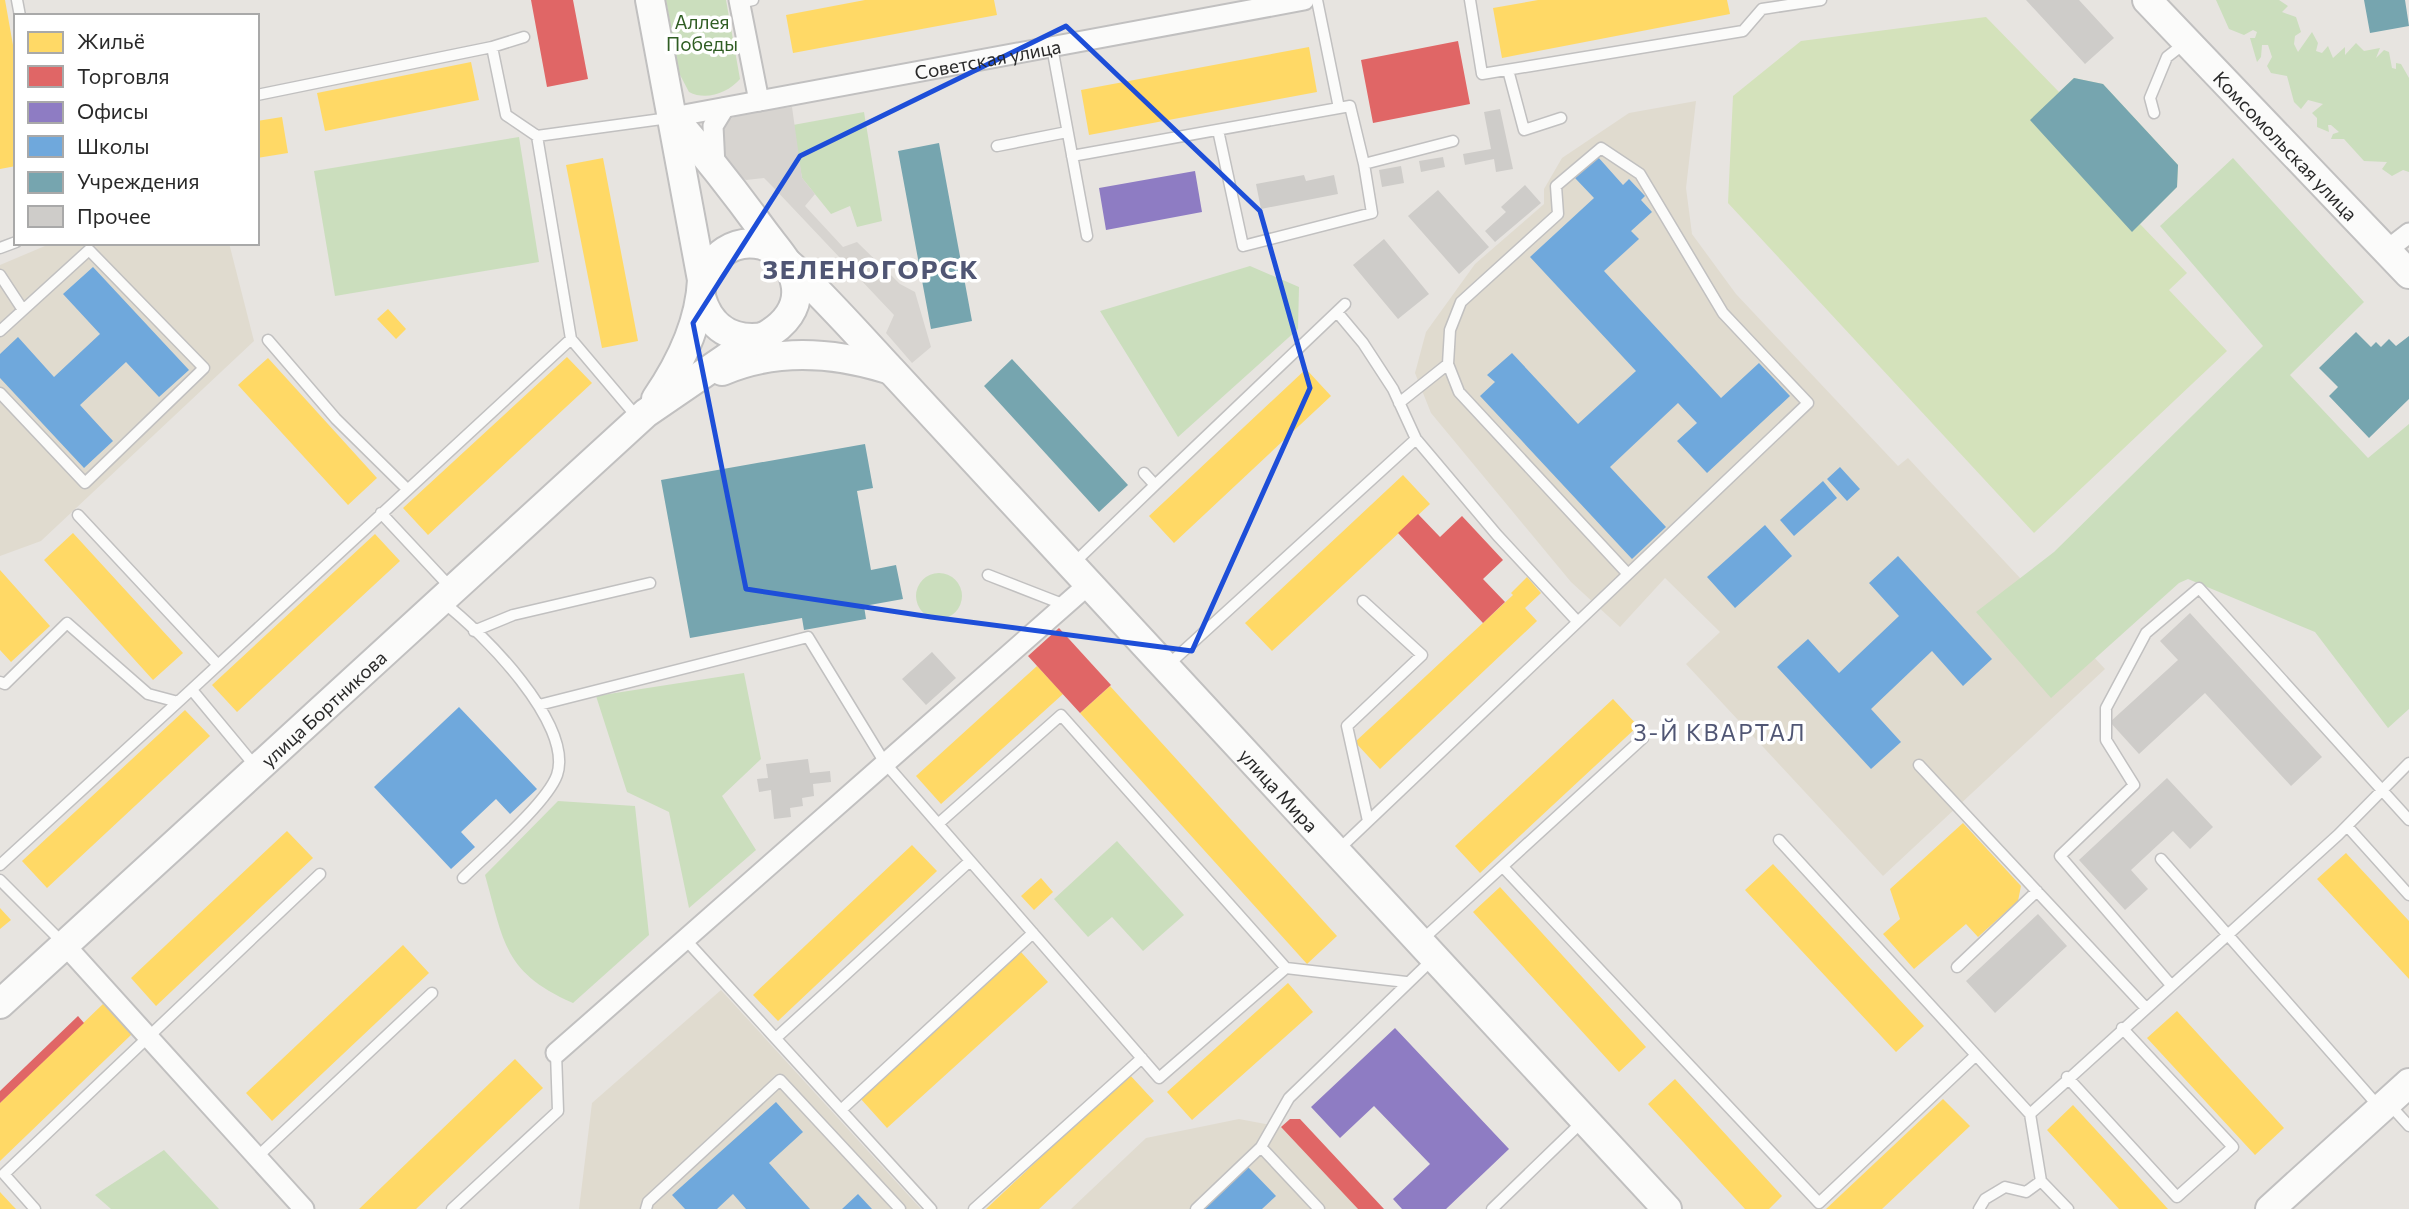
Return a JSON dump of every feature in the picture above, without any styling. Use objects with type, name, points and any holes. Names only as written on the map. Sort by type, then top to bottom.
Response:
[{"type":"street","points":[[650,0],[673,117],[705,313],[722,331],[738,338],[834,346],[870,358],[891,370]]},
{"type":"street","name":"Советская улица","points":[[673,117],[1052,47],[1237,6],[1304,0]]},
{"type":"street","points":[[744,1],[759,101]]},
{"type":"street","name":"Комсомольская улица","points":[[2154,5],[2186,43],[2398,242],[2409,274]]},
{"type":"street","points":[[715,166],[713,126],[724,108]]},
{"type":"street","points":[[643,417],[759,338],[778,330],[789,318],[797,297],[795,281],[787,262],[715,166],[673,117]]},
{"type":"street","points":[[643,417],[682,357],[709,265],[720,253],[745,244],[762,245],[787,262]]},
{"type":"street","name":"улица Мира","points":[[787,262],[891,370],[1667,1209]]},
{"type":"street","points":[[643,417],[701,380],[764,358],[828,355],[891,370]]},
{"type":"street","name":"улица Бортникова","points":[[0,1004],[643,417]]},
{"type":"street","points":[[556,1053],[1065,605],[1080,575]]},
{"type":"street","points":[[65,945],[304,1209]]},
{"type":"street","points":[[2270,1209],[2409,1083]]},
{"type":"lane","points":[[1317,0],[1339,108]]},
{"type":"lane","points":[[1470,0],[1482,74],[1743,31],[1761,4],[1821,0]]},
{"type":"lane","points":[[259,95],[492,47],[524,37]]},
{"type":"lane","points":[[2154,113],[2150,98],[2166,57],[2186,43]]},
{"type":"lane","points":[[492,47],[506,116],[537,136],[673,117]]},
{"type":"lane","points":[[1052,47],[1087,236]]},
{"type":"lane","points":[[1508,70],[1524,130],[1561,118]]},
{"type":"lane","points":[[1072,156],[1350,106],[1372,213],[1243,246],[1218,130]]},
{"type":"lane","points":[[997,146],[1067,132]]},
{"type":"lane","points":[[537,136],[571,339],[643,417]]},
{"type":"lane","points":[[1364,164],[1453,141]]},
{"type":"lane","points":[[1336,852],[1576,620],[1627,573],[1808,402],[1723,313],[1640,174],[1601,148],[1556,186],[1558,214],[1461,302],[1450,330],[1448,364],[1459,392],[1627,573]]},
{"type":"lane","points":[[0,331],[89,250],[204,368],[85,483],[0,393]]},
{"type":"lane","points":[[0,275],[23,310]]},
{"type":"lane","points":[[1080,575],[1155,485],[1341,308],[1399,403],[1416,439],[1497,535],[1576,620]]},
{"type":"lane","points":[[0,865],[571,339]]},
{"type":"lane","points":[[268,340],[337,419],[407,489]]},
{"type":"lane","points":[[1399,403],[1448,364]]},
{"type":"lane","points":[[1166,667],[1416,439]]},
{"type":"lane","points":[[1144,473],[1155,485]]},
{"type":"lane","points":[[381,513],[474,631],[539,705],[560,754],[556,777],[534,807],[463,878]]},
{"type":"lane","points":[[78,515],[217,664]]},
{"type":"lane","points":[[988,575],[1065,605]]},
{"type":"lane","points":[[474,631],[513,615],[650,583]]},
{"type":"lane","points":[[2171,985],[2060,856],[2134,785],[2106,740],[2106,708],[2146,633],[2199,587],[2409,820]]},
{"type":"lane","points":[[1363,601],[1422,655],[1347,726],[1368,821]]},
{"type":"lane","points":[[0,682],[5,684],[67,624],[148,694],[178,702]]},
{"type":"lane","points":[[539,705],[808,637],[885,764],[1159,1078],[1286,968]]},
{"type":"lane","points":[[192,690],[258,769]]},
{"type":"lane","points":[[938,824],[1061,715],[1286,968],[1406,982]]},
{"type":"lane","points":[[1196,1209],[1261,1147],[1289,1098],[1406,982],[1427,950],[1503,867],[1643,738]]},
{"type":"lane","points":[[2030,1114],[2067,1077],[2230,934],[2347,826],[2409,763]]},
{"type":"lane","points":[[1919,765],[2146,1007]]},
{"type":"lane","points":[[2347,826],[2409,895]]},
{"type":"lane","points":[[1779,841],[2030,1114],[2041,1181],[2068,1209]]},
{"type":"lane","points":[[2161,859],[2384,1106],[2409,1126]]},
{"type":"lane","points":[[776,1038],[970,861]]},
{"type":"lane","points":[[1503,867],[1819,1203],[1975,1056]]},
{"type":"lane","points":[[35,1209],[4,1174],[320,874]]},
{"type":"lane","points":[[0,880],[65,945]]},
{"type":"lane","points":[[1957,967],[2037,891]]},
{"type":"lane","points":[[841,1110],[1033,933]]},
{"type":"lane","points":[[685,939],[931,1209]]},
{"type":"lane","points":[[257,1157],[432,993]]},
{"type":"lane","points":[[2067,1077],[2176,1197],[2233,1147],[2122,1028]]},
{"type":"lane","points":[[452,1209],[558,1111],[556,1053]]},
{"type":"lane","points":[[974,1209],[1142,1058]]},
{"type":"lane","points":[[649,1207],[780,1080],[900,1209]]},
{"type":"lane","points":[[1492,1209],[1584,1120]]},
{"type":"lane","points":[[1261,1147],[1319,1209]]},
{"type":"lane","points":[[1979,1209],[1985,1199],[2005,1187],[2026,1192],[2041,1181]]},
{"type":"highlighted area","points":[[1066,26],[1260,211],[1310,388],[1192,651],[931,617],[746,589],[693,323],[800,156]]},
{"type":"shaded area","points":[[1696,101],[1686,188],[1692,234],[1736,294],[1898,466],[1908,458],[2105,669],[1883,876],[1686,664],[1720,632],[1665,578],[1620,627],[1571,582],[1431,413],[1415,373],[1426,332],[1475,264],[1544,204],[1544,189],[1562,158],[1629,113]]},
{"type":"shaded area","points":[[792,107],[802,178],[815,194],[805,206],[843,247],[857,242],[900,284],[915,292],[931,347],[912,363],[886,333],[894,315],[764,178],[746,180],[730,170],[719,151],[724,121],[748,112]]},
{"type":"shaded area","points":[[47,245],[230,245],[254,341],[41,541],[0,556],[0,265]]},
{"type":"shaded area","points":[[721,990],[921,1209],[579,1209],[592,1103]]},
{"type":"shaded area","points":[[1239,1119],[1281,1127],[1358,1209],[1071,1209],[1146,1138]]},
{"type":"green space","name":"Аллея Победы","points":[[666,0],[726,0],[740,79],[735,84],[723,92],[709,96],[689,92],[679,73]]},
{"type":"green space","points":[[2216,0],[2279,0],[2288,6],[2282,12],[2296,17],[2301,32],[2295,36],[2294,44],[2298,52],[2312,32],[2318,43],[2316,51],[2322,53],[2328,46],[2333,58],[2345,47],[2345,55],[2356,43],[2364,51],[2380,48],[2376,58],[2384,50],[2389,52],[2392,68],[2396,69],[2396,63],[2401,64],[2409,78],[2409,172],[2403,170],[2392,176],[2382,169],[2387,162],[2364,161],[2344,139],[2331,139],[2333,134],[2339,132],[2331,125],[2328,125],[2329,132],[2317,127],[2317,118],[2312,113],[2323,104],[2308,100],[2301,109],[2294,102],[2287,76],[2271,73],[2267,66],[2272,57],[2268,45],[2262,45],[2261,57],[2257,62],[2250,38],[2255,38],[2257,32],[2253,30],[2244,35],[2229,29]]},
{"type":"green space","points":[[1986,17],[2059,92],[2074,78],[2103,84],[2178,165],[2177,187],[2140,224],[2187,273],[2169,290],[2227,351],[2034,533],[1728,203],[1733,96],[1801,41]]},
{"type":"green space","points":[[864,112],[882,221],[857,227],[850,206],[831,214],[802,178],[793,125]]},
{"type":"green space","points":[[519,137],[539,262],[335,296],[314,171]]},
{"type":"green space","points":[[2233,158],[2364,302],[2290,375],[2368,458],[2409,424],[2409,709],[2388,728],[2315,632],[2188,579],[2179,583],[2051,698],[1976,612],[2054,552],[2263,346],[2160,226]]},
{"type":"green space","points":[[1250,266],[1299,287],[1298,329],[1178,437],[1100,311]]},
{"type":"green space","points":[[939,573],[955,580],[962,596],[955,612],[939,619],[923,612],[916,596],[923,580]]},
{"type":"green space","points":[[744,673],[761,759],[722,796],[756,850],[689,908],[669,812],[627,792],[596,696]]},
{"type":"green space","points":[[558,801],[635,806],[649,935],[573,1003],[532,979],[519,967],[503,937],[485,875]]},
{"type":"green space","points":[[1117,841],[1184,915],[1143,951],[1112,917],[1088,937],[1054,899]]},
{"type":"green space","points":[[164,1150],[219,1209],[111,1209],[95,1195]]},
{"type":"building: Жильё","points":[[0,0],[5,0],[14,51],[14,166],[0,169]]},
{"type":"building: Жильё","points":[[865,0],[994,0],[997,15],[793,53],[786,15]]},
{"type":"building: Жильё","points":[[1538,0],[1727,0],[1730,14],[1502,58],[1493,8]]},
{"type":"building: Жильё","points":[[1309,47],[1317,92],[1089,135],[1081,90]]},
{"type":"building: Жильё","points":[[471,62],[479,100],[325,131],[317,93]]},
{"type":"building: Жильё","points":[[282,117],[288,153],[259,158],[259,121]]},
{"type":"building: Жильё","points":[[603,158],[638,341],[602,348],[566,165]]},
{"type":"building: Жильё","points":[[388,309],[406,329],[396,339],[377,319]]},
{"type":"building: Жильё","points":[[567,357],[592,383],[428,535],[403,508]]},
{"type":"building: Жильё","points":[[268,358],[377,478],[348,505],[238,385]]},
{"type":"building: Жильё","points":[[1306,369],[1331,396],[1174,543],[1149,516]]},
{"type":"building: Жильё","points":[[1403,475],[1430,504],[1272,651],[1245,623]]},
{"type":"building: Жильё","points":[[73,533],[183,653],[153,680],[44,560]]},
{"type":"building: Жильё","points":[[375,534],[400,561],[237,712],[212,685]]},
{"type":"building: Жильё","points":[[0,570],[50,626],[11,662],[0,650]]},
{"type":"building: Жильё","points":[[1527,577],[1541,593],[1525,608],[1537,621],[1380,769],[1355,742],[1513,595],[1511,593]]},
{"type":"building: Жильё","points":[[1037,666],[1063,694],[941,804],[916,776]]},
{"type":"building: Жильё","points":[[1110,686],[1337,936],[1307,964],[1080,713]]},
{"type":"building: Жильё","points":[[1613,699],[1638,726],[1480,873],[1455,846]]},
{"type":"building: Жильё","points":[[185,710],[210,736],[47,888],[22,861]]},
{"type":"building: Жильё","points":[[1963,823],[2021,886],[2018,901],[1978,937],[1966,924],[1914,969],[1883,934],[1900,919],[1890,889]]},
{"type":"building: Жильё","points":[[287,831],[313,858],[156,1006],[131,978]]},
{"type":"building: Жильё","points":[[912,845],[937,871],[778,1021],[753,995]]},
{"type":"building: Жильё","points":[[2346,853],[2409,921],[2409,979],[2317,879]]},
{"type":"building: Жильё","points":[[1773,864],[1924,1026],[1896,1052],[1745,890]]},
{"type":"building: Жильё","points":[[1041,878],[1053,892],[1034,910],[1021,896]]},
{"type":"building: Жильё","points":[[1500,887],[1646,1047],[1619,1072],[1473,912]]},
{"type":"building: Жильё","points":[[0,908],[11,920],[0,929]]},
{"type":"building: Жильё","points":[[403,945],[429,973],[272,1121],[246,1093]]},
{"type":"building: Жильё","points":[[1021,952],[1048,982],[887,1128],[860,1098]]},
{"type":"building: Жильё","points":[[1288,983],[1313,1012],[1192,1120],[1167,1092]]},
{"type":"building: Жильё","points":[[103,1004],[132,1034],[0,1161],[0,1103]]},
{"type":"building: Жильё","points":[[2177,1011],[2284,1128],[2255,1155],[2147,1038]]},
{"type":"building: Жильё","points":[[515,1059],[543,1088],[416,1209],[359,1209]]},
{"type":"building: Жильё","points":[[1129,1074],[1154,1101],[1039,1209],[986,1209]]},
{"type":"building: Жильё","points":[[1675,1079],[1782,1196],[1769,1209],[1745,1209],[1648,1104]]},
{"type":"building: Жильё","points":[[1943,1099],[1970,1126],[1882,1209],[1826,1209]]},
{"type":"building: Жильё","points":[[2073,1105],[2168,1209],[2119,1209],[2047,1130]]},
{"type":"building: Жильё","points":[[0,1192],[12,1205],[16,1209],[0,1209]]},
{"type":"building: Торговля","points":[[531,0],[573,0],[588,79],[547,87]]},
{"type":"building: Торговля","points":[[1458,41],[1470,104],[1373,123],[1361,60]]},
{"type":"building: Торговля","points":[[1418,514],[1440,537],[1462,516],[1503,560],[1483,579],[1505,602],[1483,623],[1398,533]]},
{"type":"building: Торговля","points":[[1059,628],[1111,685],[1080,713],[1028,656]]},
{"type":"building: Торговля","points":[[78,1016],[84,1023],[0,1103],[0,1091]]},
{"type":"building: Торговля","points":[[1290,1119],[1300,1119],[1384,1209],[1358,1209],[1281,1127]]},
{"type":"building: Офисы","points":[[1195,171],[1202,212],[1106,230],[1099,188]]},
{"type":"building: Офисы","points":[[1395,1028],[1509,1149],[1446,1209],[1402,1209],[1393,1199],[1430,1164],[1374,1106],[1340,1138],[1311,1107]]},
{"type":"building: Школы","points":[[1598,157],[1623,185],[1629,179],[1645,196],[1641,200],[1652,212],[1631,231],[1639,239],[1604,271],[1721,398],[1759,363],[1790,396],[1707,473],[1677,441],[1697,423],[1678,403],[1610,467],[1666,527],[1632,559],[1480,396],[1495,382],[1487,375],[1512,353],[1578,424],[1636,371],[1530,257],[1594,198],[1575,178]]},
{"type":"building: Школы","points":[[93,267],[189,370],[159,397],[126,362],[80,405],[113,441],[84,468],[0,378],[0,354],[18,337],[54,377],[100,334],[63,294]]},
{"type":"building: Школы","points":[[1840,467],[1860,489],[1847,501],[1827,479]]},
{"type":"building: Школы","points":[[1823,481],[1837,498],[1794,536],[1780,520]]},
{"type":"building: Школы","points":[[1765,525],[1792,556],[1735,608],[1707,577]]},
{"type":"building: Школы","points":[[1898,556],[1992,659],[1963,686],[1932,651],[1871,709],[1901,742],[1871,769],[1777,667],[1808,639],[1839,673],[1899,616],[1869,583]]},
{"type":"building: Школы","points":[[459,707],[537,789],[510,814],[496,799],[461,832],[475,847],[451,869],[374,787]]},
{"type":"building: Школы","points":[[776,1102],[803,1132],[769,1163],[810,1209],[746,1209],[733,1194],[717,1209],[685,1209],[672,1195]]},
{"type":"building: Школы","points":[[1248,1167],[1276,1196],[1262,1209],[1203,1209]]},
{"type":"building: Школы","points":[[858,1194],[872,1209],[842,1209]]},
{"type":"building: Учреждения","points":[[2364,0],[2405,0],[2409,26],[2370,33]]},
{"type":"building: Учреждения","points":[[2074,78],[2103,84],[2178,165],[2177,187],[2132,232],[2030,120]]},
{"type":"building: Учреждения","points":[[939,143],[972,321],[931,329],[898,151]]},
{"type":"building: Учреждения","points":[[2356,332],[2371,347],[2376,342],[2381,347],[2389,339],[2396,346],[2409,336],[2409,399],[2369,438],[2329,396],[2338,387],[2319,368]]},
{"type":"building: Учреждения","points":[[1012,359],[1128,485],[1099,512],[984,386]]},
{"type":"building: Учреждения","points":[[865,444],[873,488],[857,491],[871,570],[896,565],[903,599],[864,606],[866,619],[804,630],[802,618],[690,638],[661,480]]},
{"type":"building: Прочее","points":[[2026,0],[2079,0],[2114,38],[2085,64]]},
{"type":"building: Прочее","points":[[1500,109],[1513,169],[1496,172],[1494,159],[1465,165],[1463,154],[1491,149],[1484,112]]},
{"type":"building: Прочее","points":[[1443,157],[1445,167],[1421,172],[1419,161]]},
{"type":"building: Прочее","points":[[1401,166],[1404,183],[1382,187],[1379,170]]},
{"type":"building: Прочее","points":[[1304,175],[1306,181],[1334,175],[1338,194],[1261,209],[1256,184]]},
{"type":"building: Прочее","points":[[1525,185],[1541,203],[1495,242],[1485,231],[1506,212],[1501,207]]},
{"type":"building: Прочее","points":[[1438,190],[1489,247],[1459,274],[1408,216]]},
{"type":"building: Прочее","points":[[1384,239],[1429,294],[1398,319],[1353,265]]},
{"type":"building: Прочее","points":[[2190,613],[2322,757],[2291,786],[2205,693],[2139,754],[2110,722],[2178,660],[2160,641]]},
{"type":"building: Прочее","points":[[932,652],[956,678],[926,705],[902,679]]},
{"type":"building: Прочее","points":[[808,759],[810,773],[830,771],[831,782],[813,784],[814,796],[802,798],[803,806],[790,808],[791,817],[774,819],[771,790],[759,792],[757,779],[768,778],[766,764]]},
{"type":"building: Прочее","points":[[2167,778],[2213,827],[2190,849],[2173,831],[2131,870],[2148,889],[2125,910],[2079,860]]},
{"type":"building: Прочее","points":[[2038,914],[2067,946],[1995,1013],[1966,981]]},
{"type":"district","name":"ЗЕЛЕНОГОРСК","points":[[871,268]]},
{"type":"district","name":"3-Й КВАРТАЛ","points":[[1720,732]]}]
